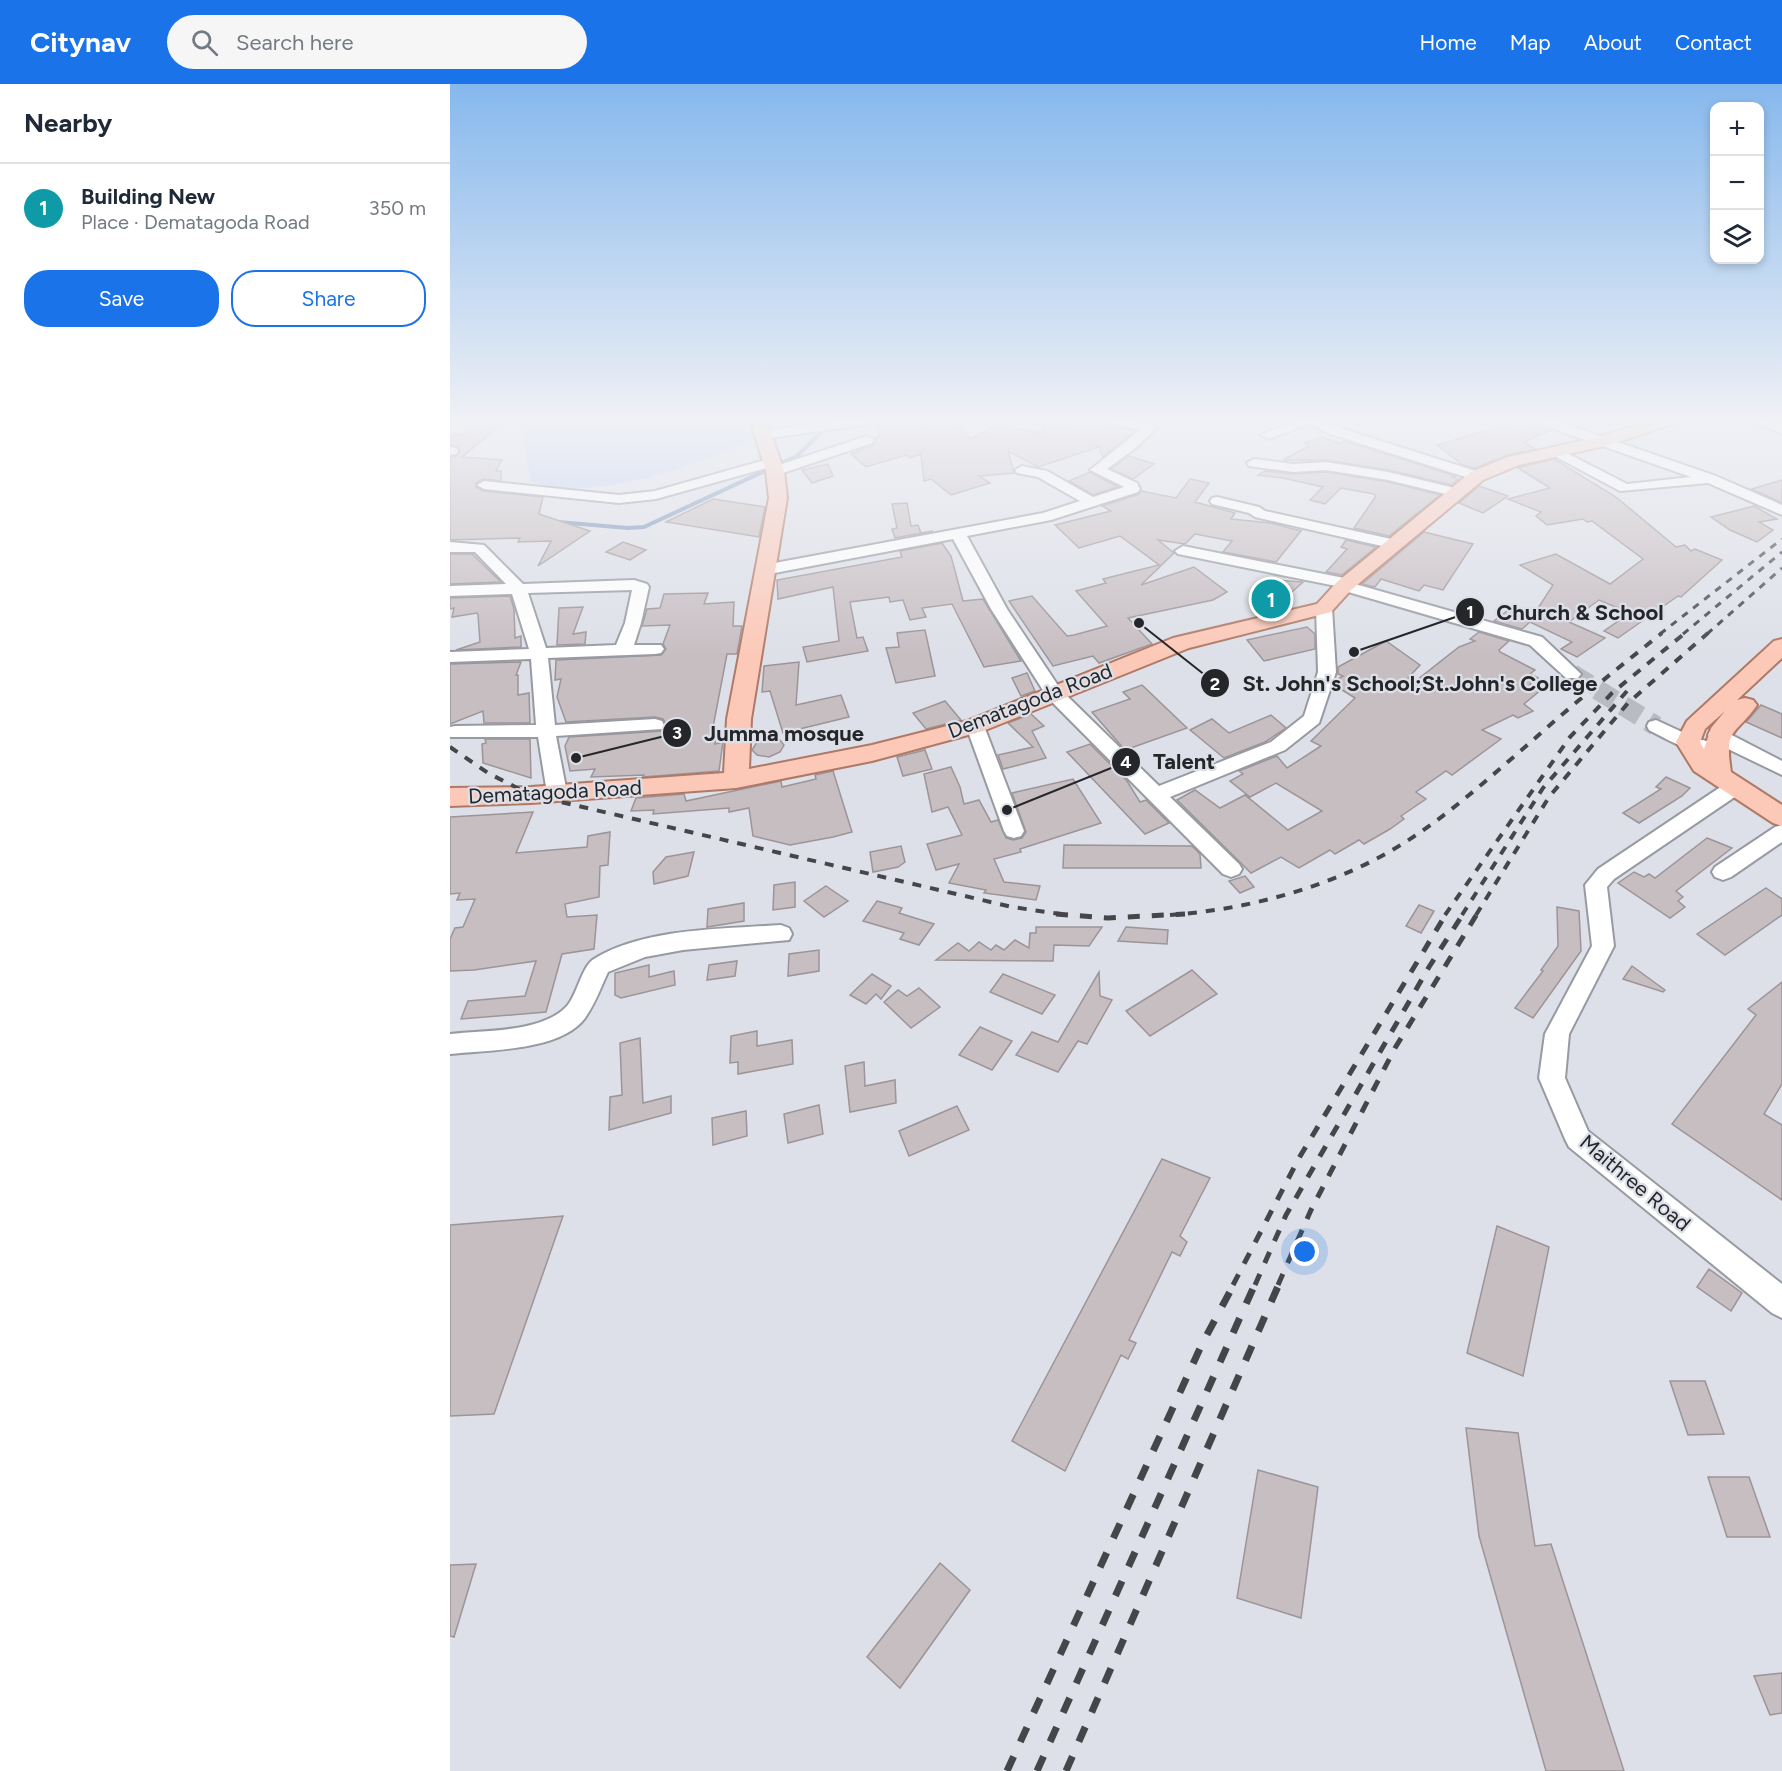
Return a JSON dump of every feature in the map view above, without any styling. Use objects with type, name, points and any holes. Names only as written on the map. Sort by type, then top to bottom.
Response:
[{"type":"main road","points":[[736,780],[739,719],[778,499]]},
{"type":"main road","points":[[1324,608],[1346,585],[1451,499]]},
{"type":"main road","name":"Dematagoda Road","points":[[450,797],[557,793],[736,780],[872,753],[975,726],[1181,643],[1324,608]]},
{"type":"main road","points":[[1721,762],[1722,726],[1747,691],[1780,658]]},
{"type":"main road","points":[[1747,691],[1695,726],[1688,742],[1721,762],[1782,817]]},
{"type":"street","points":[[1085,499],[1091,502]]},
{"type":"street","points":[[764,570],[1046,517],[1102,499]]},
{"type":"street","points":[[1759,499],[1782,512]]},
{"type":"street","points":[[1216,501],[1254,510],[1260,514],[1395,544]]},
{"type":"street","points":[[958,534],[999,609],[1054,693],[1231,869]]},
{"type":"street","points":[[450,547],[479,548],[518,588],[539,654],[546,731],[557,793]]},
{"type":"street","points":[[1183,551],[1346,585],[1536,641],[1572,674]]},
{"type":"street","points":[[450,591],[634,585],[641,587],[633,623],[623,651]]},
{"type":"street","points":[[1155,795],[1278,746],[1312,719],[1327,672],[1324,608]]},
{"type":"street","points":[[450,657],[655,649]]},
{"type":"street","points":[[455,732],[546,731],[655,725]]},
{"type":"street","points":[[975,726],[1014,831]]},
{"type":"street","points":[[1656,726],[1688,742]]},
{"type":"street","points":[[1721,762],[1782,769]]},
{"type":"street","name":"Maithree Road","points":[[1721,762],[1596,885],[1603,946],[1557,1034],[1551,1078],[1578,1139],[1782,1302]]},
{"type":"street","points":[[1723,873],[1782,831]]},
{"type":"street","points":[[450,1044],[527,1036],[556,1028],[576,1012],[600,966],[641,949],[683,941],[781,934]]},
{"type":"building","points":[[450,499],[543,499],[539,514],[590,531],[538,566],[551,541],[518,542],[520,538],[450,540]]},
{"type":"building","points":[[713,499],[765,507],[759,537],[666,522]]},
{"type":"building","points":[[1124,499],[1197,499],[1195,502],[1235,513],[1231,519],[1271,523],[1301,531],[1276,562],[1223,552],[1232,541],[1195,534],[1185,544],[1158,540],[1174,553],[1141,585],[1194,567],[1227,592],[1213,600],[1128,618],[1152,644],[1099,663],[1093,656],[1053,666],[1009,601],[1032,596],[1067,636],[1074,635],[1107,626],[1076,591],[1106,583],[1103,579],[1159,565],[1120,536],[1079,548],[1055,525],[1111,511],[1102,506]]},
{"type":"building","points":[[1311,499],[1330,499],[1325,504],[1310,500]]},
{"type":"building","points":[[1374,499],[1435,499],[1389,536],[1354,528]]},
{"type":"building","points":[[1464,499],[1504,499],[1483,513],[1459,503]]},
{"type":"building","points":[[1508,499],[1618,499],[1676,547],[1685,545],[1691,551],[1695,549],[1722,560],[1681,597],[1678,596],[1618,638],[1604,631],[1630,613],[1599,600],[1569,622],[1605,638],[1577,657],[1561,649],[1572,642],[1530,622],[1522,629],[1494,621],[1512,607],[1533,616],[1553,585],[1520,565],[1556,554],[1610,584],[1643,559],[1592,521],[1587,522],[1583,519],[1547,525],[1536,516],[1541,512]]},
{"type":"building","points":[[907,503],[911,526],[918,525],[921,533],[933,531],[895,538],[892,529],[897,528],[892,504]]},
{"type":"building","points":[[1754,506],[1777,519],[1759,522],[1773,530],[1757,542],[1730,530],[1711,517]]},
{"type":"building","points":[[1424,532],[1473,544],[1443,590],[1424,585],[1419,591],[1381,579],[1375,587],[1362,584]]},
{"type":"building","points":[[1346,540],[1376,547],[1342,575],[1326,572],[1347,549],[1341,547]]},
{"type":"building","points":[[623,542],[646,550],[630,560],[606,552]]},
{"type":"building","points":[[942,543],[951,556],[963,601],[983,599],[1021,661],[984,667],[952,604],[922,608],[926,617],[910,620],[903,600],[890,602],[889,597],[850,602],[857,638],[863,637],[868,651],[807,662],[803,647],[839,641],[833,587],[778,599],[777,580],[902,557],[900,551]]},
{"type":"building","points":[[450,554],[472,554],[501,582],[450,584]]},
{"type":"building","points":[[1277,580],[1303,582],[1274,608]]},
{"type":"building","points":[[708,593],[704,604],[734,602],[733,626],[742,626],[737,654],[727,654],[713,727],[716,727],[715,744],[723,742],[719,771],[643,777],[644,775],[591,777],[595,769],[570,771],[565,746],[569,737],[662,731],[666,724],[663,719],[655,717],[566,722],[557,697],[561,679],[555,680],[556,660],[661,655],[666,649],[663,644],[670,625],[642,626],[647,609],[660,608],[664,594]]},
{"type":"building","points":[[510,596],[514,609],[515,638],[521,636],[521,647],[456,650],[480,642],[478,615],[477,613],[452,617],[454,608],[450,609],[450,598]]},
{"type":"building","points":[[583,607],[573,634],[586,632],[585,644],[557,645],[559,608]]},
{"type":"building","points":[[1307,627],[1315,634],[1315,649],[1264,661],[1247,640]]},
{"type":"building","points":[[925,630],[935,676],[896,683],[886,648],[899,647],[897,633]]},
{"type":"building","points":[[1479,632],[1509,641],[1499,650],[1500,652],[1535,670],[1530,674],[1538,678],[1530,684],[1542,689],[1524,704],[1533,711],[1518,718],[1513,715],[1482,730],[1501,739],[1452,775],[1446,771],[1416,792],[1426,799],[1401,816],[1404,819],[1364,844],[1359,840],[1335,854],[1330,850],[1299,868],[1281,857],[1251,873],[1177,800],[1195,790],[1220,808],[1245,795],[1288,830],[1322,811],[1276,783],[1250,797],[1230,781],[1243,774],[1239,771],[1277,756],[1287,768],[1321,746],[1311,741],[1355,698],[1334,685],[1336,680],[1343,676],[1338,674],[1338,667],[1386,641],[1420,665],[1408,678],[1413,683],[1459,647],[1475,641],[1470,639]]},
{"type":"building","points":[[521,662],[516,675],[518,675],[518,695],[529,693],[530,723],[484,723],[483,711],[450,724],[450,664]]},
{"type":"building","points":[[799,662],[796,705],[841,695],[849,717],[783,733],[770,691],[762,692],[764,666]]},
{"type":"building","points":[[1027,673],[1035,691],[1021,696],[1012,678]]},
{"type":"building","points":[[1142,685],[1187,728],[1125,750],[1092,712],[1130,699],[1123,692]]},
{"type":"building","points":[[945,701],[961,720],[926,729],[913,713]]},
{"type":"building","points":[[1761,705],[1782,714],[1782,738],[1746,722]]},
{"type":"building","points":[[1031,714],[1044,726],[1032,731],[1046,758],[1003,769],[998,755],[1033,747],[1008,723]]},
{"type":"building","points":[[1271,715],[1286,728],[1265,742],[1224,758],[1190,730],[1212,719],[1229,733]]},
{"type":"building","points":[[768,738],[779,739],[784,745],[780,752],[769,757],[757,755],[752,750],[757,742]]},
{"type":"building","points":[[485,739],[530,739],[531,778],[483,763],[482,744],[486,743]]},
{"type":"building","points":[[1090,744],[1127,781],[1140,802],[1146,800],[1169,823],[1145,834],[1067,752]]},
{"type":"building","points":[[925,750],[932,769],[903,776],[897,757]]},
{"type":"building","points":[[951,767],[960,787],[964,804],[979,800],[991,822],[998,820],[1006,838],[1013,840],[1022,838],[1026,832],[1012,793],[1073,779],[1101,823],[1020,849],[1021,852],[994,859],[1004,882],[1040,886],[1036,900],[984,893],[986,890],[949,883],[959,864],[936,870],[927,844],[962,835],[948,807],[932,812],[924,774]]},
{"type":"building","points":[[833,771],[852,832],[833,837],[790,845],[753,836],[749,808],[729,812],[729,808],[653,814],[654,810],[631,811],[636,798],[684,794],[686,801],[781,781],[782,787],[816,779],[815,775]]},
{"type":"building","points":[[1666,777],[1690,788],[1682,796],[1639,823],[1623,813],[1661,789],[1656,787]]},
{"type":"building","points":[[533,812],[516,853],[587,847],[588,836],[610,832],[608,865],[600,866],[599,897],[565,904],[567,917],[597,915],[594,949],[562,954],[546,1012],[461,1019],[468,1001],[525,996],[536,961],[450,971],[450,939],[455,928],[463,927],[475,899],[457,900],[460,893],[450,894],[450,817]]},
{"type":"building","points":[[1707,838],[1732,848],[1676,891],[1683,897],[1678,901],[1685,907],[1670,918],[1618,883],[1634,872],[1644,877],[1649,874],[1655,878]]},
{"type":"building","points":[[1064,845],[1192,846],[1200,854],[1201,868],[1063,868]]},
{"type":"building","points":[[901,846],[905,862],[898,867],[873,872],[870,852]]},
{"type":"building","points":[[694,852],[688,876],[654,884],[653,872],[666,857]]},
{"type":"building","points":[[1245,876],[1254,887],[1240,893],[1229,881]]},
{"type":"building","points":[[795,882],[795,907],[773,910],[774,885]]},
{"type":"building","points":[[826,886],[848,901],[824,917],[804,901]]},
{"type":"building","points":[[1766,888],[1782,899],[1782,915],[1725,955],[1697,934]]},
{"type":"building","points":[[877,901],[902,908],[899,913],[934,924],[919,945],[900,939],[904,933],[863,921]]},
{"type":"building","points":[[744,903],[744,921],[707,927],[708,909]]},
{"type":"building","points":[[1419,905],[1434,911],[1421,933],[1406,926]]},
{"type":"building","points":[[1557,907],[1579,911],[1581,951],[1533,1018],[1515,1008],[1543,971],[1541,970],[1558,946]]},
{"type":"building","points":[[1036,927],[1102,927],[1089,946],[1054,945],[1053,961],[936,960],[958,943],[969,951],[979,942],[991,950],[996,945],[1004,950],[1015,940],[1029,948],[1030,933],[1036,933]]},
{"type":"building","points":[[1126,927],[1168,930],[1167,944],[1118,941]]},
{"type":"building","points":[[819,950],[819,971],[788,976],[789,954]]},
{"type":"building","points":[[737,961],[735,976],[707,980],[709,965]]},
{"type":"building","points":[[649,965],[649,977],[674,971],[675,985],[621,998],[615,995],[615,973]]},
{"type":"building","points":[[1632,966],[1665,990],[1663,992],[1623,979]]},
{"type":"building","points":[[1192,970],[1217,994],[1150,1036],[1126,1011]]},
{"type":"building","points":[[1099,972],[1100,996],[1112,1000],[1087,1044],[1078,1041],[1058,1072],[1016,1055],[1032,1032],[1058,1042]]},
{"type":"building","points":[[872,974],[891,986],[881,999],[876,994],[866,1004],[850,995]]},
{"type":"building","points":[[1003,974],[1055,995],[1042,1014],[990,992]]},
{"type":"building","points":[[1782,982],[1782,1084],[1764,1114],[1782,1125],[1782,1200],[1672,1124],[1756,1015],[1748,1009]]},
{"type":"building","points":[[919,988],[940,1007],[911,1028],[884,1002],[898,990],[907,996]]},
{"type":"building","points":[[980,1027],[1012,1041],[992,1070],[959,1055]]},
{"type":"building","points":[[757,1031],[757,1046],[792,1040],[793,1064],[738,1074],[738,1062],[730,1063],[731,1036]]},
{"type":"building","points":[[640,1038],[643,1103],[671,1096],[671,1113],[609,1130],[610,1097],[622,1095],[620,1043]]},
{"type":"building","points":[[864,1062],[865,1086],[895,1080],[896,1103],[850,1112],[845,1066]]},
{"type":"building","points":[[819,1105],[823,1134],[788,1143],[784,1114]]},
{"type":"building","points":[[957,1106],[969,1130],[909,1156],[899,1131]]},
{"type":"building","points":[[746,1111],[747,1136],[713,1145],[712,1118]]},
{"type":"building","points":[[1162,1159],[1210,1178],[1180,1236],[1187,1242],[1180,1256],[1172,1252],[1129,1340],[1136,1343],[1128,1359],[1121,1355],[1065,1471],[1012,1441]]},
{"type":"building","points":[[563,1216],[494,1414],[450,1416],[450,1225]]},
{"type":"building","points":[[1497,1226],[1549,1247],[1523,1376],[1467,1353]]},
{"type":"building","points":[[1709,1269],[1742,1293],[1731,1311],[1697,1287]]},
{"type":"building","points":[[1670,1381],[1705,1381],[1724,1434],[1688,1435]]},
{"type":"building","points":[[1466,1428],[1518,1433],[1535,1546],[1551,1544],[1624,1771],[1546,1771],[1479,1536]]},
{"type":"building","points":[[1258,1470],[1318,1487],[1301,1618],[1237,1598]]},
{"type":"building","points":[[1708,1477],[1749,1477],[1770,1537],[1727,1537]]},
{"type":"building","points":[[940,1563],[970,1590],[900,1688],[867,1657]]},
{"type":"building","points":[[476,1564],[454,1637],[450,1636],[450,1565]]},
{"type":"building","points":[[1782,1673],[1782,1713],[1770,1715],[1754,1676]]},
{"type":"waterway","points":[[558,522],[628,528],[644,527],[705,499]]},
{"type":"tunnel","points":[[1572,674],[1656,726]]},
{"type":"railway","points":[[1660,634],[1782,539]]},
{"type":"railway","points":[[1683,634],[1782,552]]},
{"type":"railway","points":[[1707,634],[1782,568]]},
{"type":"railway","points":[[1179,914],[1249,904],[1302,890],[1352,871],[1397,847],[1438,820],[1580,699],[1662,633]]},
{"type":"railway","points":[[1445,915],[1570,737],[1612,693],[1685,633]]},
{"type":"railway","points":[[1476,915],[1549,797],[1628,703],[1708,633]]},
{"type":"railway","points":[[1462,915],[1543,788],[1627,691]]},
{"type":"railway","points":[[450,747],[488,773],[531,795],[1012,907],[1065,915]]},
{"type":"railway","points":[[1056,914],[1065,915]]},
{"type":"railway","points":[[1065,915],[1108,918],[1179,914]]},
{"type":"railway","points":[[1170,915],[1179,914]]},
{"type":"railway","points":[[1179,914],[1185,914]]},
{"type":"railway","points":[[1233,1285],[1299,1158],[1446,914]]},
{"type":"railway","points":[[1255,1285],[1286,1215],[1429,967],[1463,914]]},
{"type":"railway","points":[[1278,1285],[1311,1210],[1395,1048],[1477,914]]},
{"type":"railway","points":[[1007,1771],[1202,1344],[1234,1284]]},
{"type":"railway","points":[[1037,1771],[1255,1284]]},
{"type":"railway","points":[[1066,1771],[1279,1284]]},
{"type":"place","name":"Building New","points":[[1271,599]]},
{"type":"place","name":"St. John's School;St.John's College","points":[[1139,623]]},
{"type":"place","name":"Church & School","points":[[1354,652]]},
{"type":"place","name":"Jumma mosque","points":[[576,758]]},
{"type":"place","name":"Talent","points":[[1007,810]]}]
